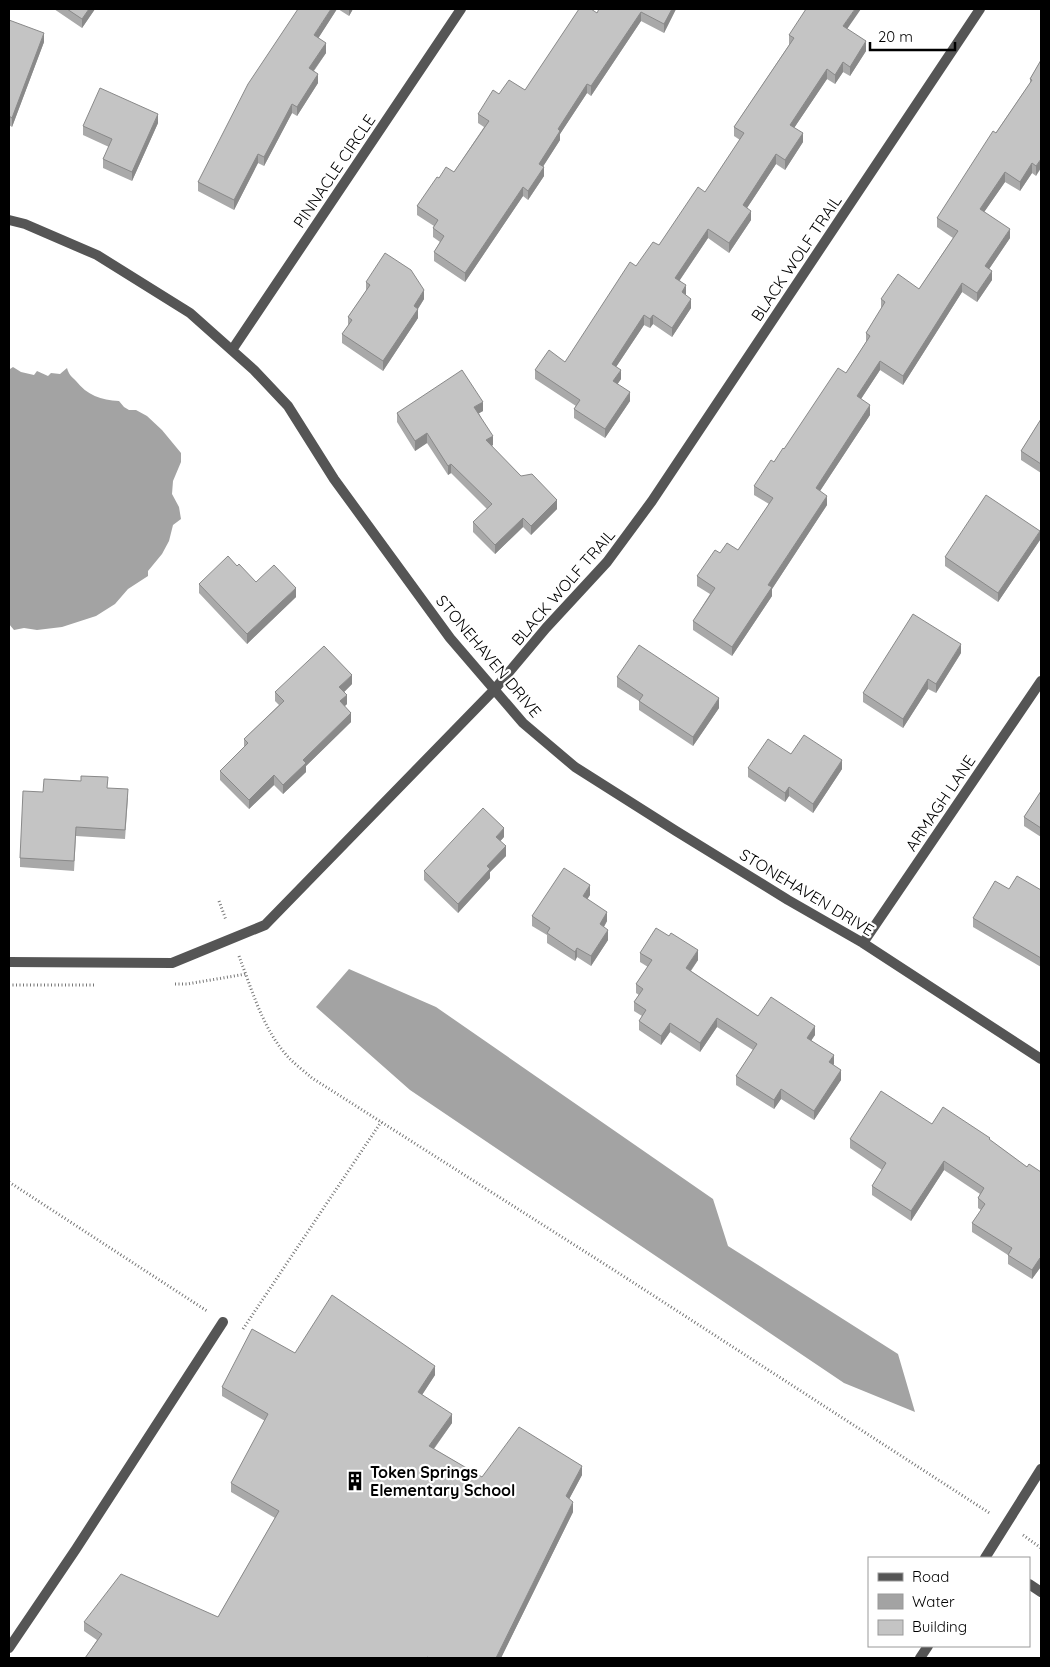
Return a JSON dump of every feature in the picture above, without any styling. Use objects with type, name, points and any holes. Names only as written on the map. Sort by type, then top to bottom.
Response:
[{"type":"street","name":"PINNACLE CIRCLE","points":[[232,350],[461,9]]},
{"type":"street","name":"BLACK WOLF TRAIL","points":[[9,962],[172,963],[265,925],[494,690],[546,628],[607,562],[652,501],[980,9]]},
{"type":"street","name":"STONEHAVEN DRIVE","points":[[9,220],[25,224],[97,255],[190,313],[254,370],[288,406],[337,484],[450,638],[523,723],[575,767],[788,900],[863,943],[1041,1059]]},
{"type":"street","name":"ARMAGH LANE","points":[[863,943],[1041,681]]},
{"type":"street","points":[[9,1648],[76,1549],[223,1322]]},
{"type":"street","points":[[988,1557],[1041,1470]]},
{"type":"street","points":[[1030,1585],[1041,1592]]},
{"type":"street","points":[[920,1658],[927,1647]]},
{"type":"path","points":[[220,901],[260,1012],[288,1057],[312,1078],[1007,1524],[1041,1548]]},
{"type":"path","points":[[9,1182],[240,1333],[381,1122]]},
{"type":"water","points":[[13,367],[21,372],[34,375],[37,371],[48,376],[51,373],[60,374],[67,368],[80,386],[90,393],[100,398],[119,401],[129,410],[136,410],[147,416],[162,430],[181,453],[181,462],[173,481],[172,494],[179,507],[181,519],[173,525],[169,541],[162,554],[148,571],[148,576],[128,589],[115,604],[96,616],[62,627],[14,630],[9,624],[9,374],[10,369]]},
{"type":"water","points":[[349,969],[436,1007],[713,1199],[728,1246],[898,1354],[915,1412],[844,1383],[410,1090],[316,1007]]},
{"type":"building","points":[[67,9],[89,9],[82,19]]},
{"type":"building","points":[[298,9],[331,9],[314,35],[326,43],[309,68],[318,74],[297,107],[292,104],[264,157],[258,154],[234,200],[198,182],[248,84]]},
{"type":"building","points":[[579,9],[591,9],[597,13],[599,9],[672,9],[664,24],[641,12],[591,86],[587,84],[558,129],[560,131],[539,164],[544,167],[528,191],[523,187],[465,273],[434,252],[444,236],[433,228],[438,220],[417,206],[446,167],[454,172],[489,121],[478,114],[493,90],[499,94],[509,80],[525,90]]},
{"type":"building","points":[[806,9],[855,9],[843,26],[866,41],[850,67],[843,62],[835,75],[827,69],[790,125],[803,133],[785,160],[776,154],[743,205],[751,211],[729,243],[708,229],[675,278],[686,285],[682,292],[691,299],[672,328],[653,315],[650,319],[644,315],[612,364],[621,370],[613,381],[630,392],[605,429],[574,409],[580,400],[535,370],[549,350],[565,362],[630,262],[636,266],[653,242],[659,245],[698,187],[705,192],[744,133],[734,127],[794,38],[789,35]]},
{"type":"building","points":[[9,20],[44,33],[12,118],[9,116]]},
{"type":"building","points":[[1041,60],[1041,159],[1036,166],[1032,163],[1020,182],[1005,172],[980,209],[1010,229],[985,266],[992,271],[977,293],[962,283],[903,376],[880,361],[857,396],[870,405],[816,488],[827,496],[768,585],[772,587],[732,647],[693,621],[715,588],[697,576],[715,550],[720,553],[727,543],[738,550],[773,498],[754,486],[771,460],[774,462],[784,449],[838,368],[846,373],[870,336],[866,333],[885,302],[881,299],[898,274],[919,289],[958,231],[937,218],[993,131],[996,133],[1032,80],[1030,79]]},
{"type":"building","points":[[100,88],[158,114],[132,172],[103,159],[112,139],[83,126]]},
{"type":"building","points":[[385,253],[411,270],[424,290],[414,306],[418,309],[383,361],[342,334],[352,320],[348,317],[370,285],[366,282]]},
{"type":"building","points":[[462,370],[483,402],[474,407],[493,436],[486,440],[521,476],[532,474],[557,500],[531,526],[523,518],[495,545],[473,522],[492,504],[451,464],[448,466],[427,433],[415,441],[397,413]]},
{"type":"building","points":[[1041,419],[1041,464],[1021,451]]},
{"type":"building","points":[[986,495],[1040,531],[998,593],[945,557]]},
{"type":"building","points":[[228,556],[237,566],[239,564],[256,582],[274,565],[296,588],[247,634],[199,584]]},
{"type":"building","points":[[913,614],[961,644],[936,684],[928,679],[903,719],[863,693]]},
{"type":"building","points":[[639,645],[719,698],[693,737],[639,701],[643,695],[617,677]]},
{"type":"building","points":[[324,646],[352,675],[339,687],[347,695],[340,701],[351,713],[303,760],[306,763],[283,785],[274,775],[249,800],[220,771],[248,743],[244,739],[284,701],[275,692]]},
{"type":"building","points":[[804,735],[842,760],[813,804],[789,787],[785,793],[748,768],[768,739],[791,754]]},
{"type":"building","points":[[81,776],[108,777],[107,788],[128,789],[125,830],[76,827],[74,861],[20,858],[23,791],[43,792],[44,779],[81,781]]},
{"type":"building","points":[[1041,791],[1041,828],[1024,817]]},
{"type":"building","points":[[483,808],[504,828],[496,837],[506,846],[487,866],[490,869],[458,904],[424,871]]},
{"type":"building","points":[[564,868],[590,885],[583,896],[607,912],[600,924],[608,930],[591,956],[577,948],[575,952],[547,933],[550,928],[532,916]]},
{"type":"building","points":[[1017,876],[1041,890],[1041,958],[973,918],[995,881],[1009,889]]},
{"type":"building","points":[[656,928],[669,936],[671,933],[698,950],[686,968],[758,1016],[771,997],[815,1026],[807,1038],[834,1055],[829,1062],[841,1070],[814,1111],[781,1089],[774,1100],[736,1076],[757,1044],[717,1018],[700,1043],[670,1023],[661,1036],[639,1021],[646,1010],[634,1002],[643,989],[636,984],[652,960],[640,953]]},
{"type":"building","points":[[881,1091],[932,1124],[943,1107],[990,1138],[1027,1167],[1029,1164],[1041,1172],[1041,1260],[1040,1258],[1032,1270],[1008,1255],[1012,1248],[972,1223],[985,1204],[978,1198],[984,1188],[944,1161],[911,1211],[872,1186],[886,1163],[850,1139]]},
{"type":"building","name":"Token Springs Elementary School","points":[[332,1295],[435,1366],[418,1392],[452,1414],[429,1446],[482,1477],[519,1427],[582,1466],[566,1496],[573,1502],[496,1658],[85,1658],[102,1634],[84,1622],[121,1574],[218,1617],[279,1511],[231,1483],[268,1414],[222,1387],[252,1329],[295,1353]]},
{"type":"place","name":"Token Springs Elementary School","points":[[355,1481]]}]
